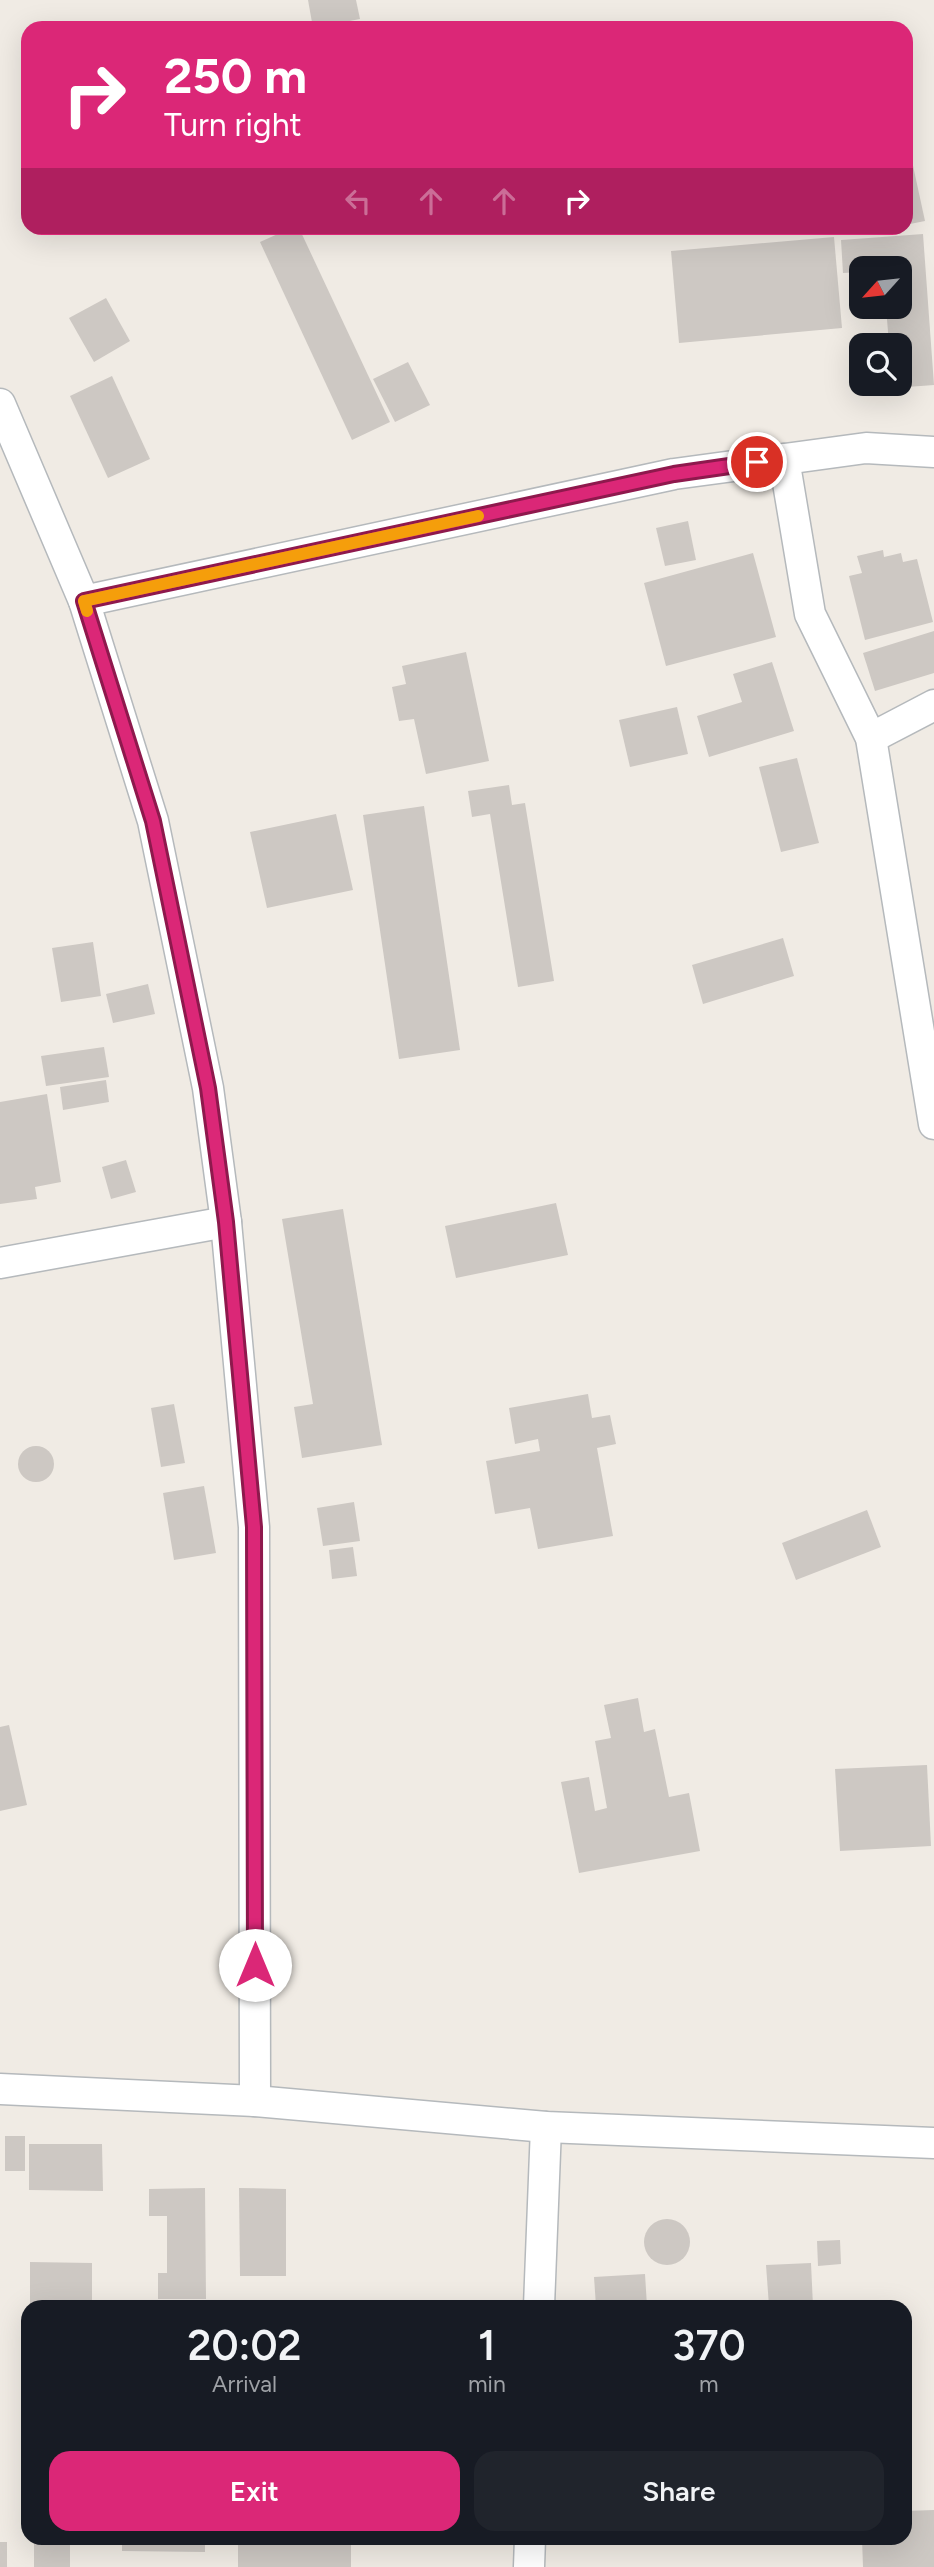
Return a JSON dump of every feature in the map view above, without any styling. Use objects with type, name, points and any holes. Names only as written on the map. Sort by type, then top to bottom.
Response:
[{"type":"street","points":[[0,404],[84,601],[153,821],[208,1088],[226,1222],[254,1527],[255,2101]]},
{"type":"street","points":[[84,601],[674,474],[866,448],[934,452]]},
{"type":"street","points":[[784,459],[810,614],[871,738],[934,1124]]},
{"type":"street","points":[[871,738],[934,705]]},
{"type":"street","points":[[0,1263],[226,1222]]},
{"type":"street","points":[[0,2089],[255,2101],[546,2127],[934,2143]]},
{"type":"street","points":[[539,2300],[546,2127]]},
{"type":"street","points":[[529,2567],[530,2545]]},
{"type":"building","points":[[308,0],[356,0],[360,19],[312,21]]},
{"type":"building","points":[[913,166],[925,221],[913,223]]},
{"type":"building","points":[[923,234],[934,385],[912,387],[912,333],[888,333],[887,319],[912,319],[912,256],[849,256],[849,273],[843,273],[841,240]]},
{"type":"building","points":[[276,235],[302,235],[390,422],[352,440],[260,242]]},
{"type":"building","points":[[834,237],[842,328],[679,343],[671,251]]},
{"type":"building","points":[[106,298],[130,341],[94,362],[69,318]]},
{"type":"building","points":[[408,362],[430,405],[395,422],[373,379]]},
{"type":"building","points":[[112,376],[150,459],[108,478],[70,396]]},
{"type":"building","points":[[688,521],[696,560],[665,566],[656,528]]},
{"type":"building","points":[[883,550],[884,557],[901,553],[903,562],[917,559],[933,622],[865,640],[849,576],[862,573],[857,556]]},
{"type":"building","points":[[753,553],[776,637],[666,666],[644,583]]},
{"type":"building","points":[[934,631],[934,673],[875,691],[863,653]]},
{"type":"building","points":[[466,652],[489,761],[426,774],[414,719],[399,721],[392,687],[406,684],[402,666]]},
{"type":"building","points":[[772,662],[794,731],[709,757],[697,716],[742,702],[733,674]]},
{"type":"building","points":[[677,707],[688,754],[630,767],[619,720]]},
{"type":"building","points":[[797,758],[819,843],[781,852],[759,767]]},
{"type":"building","points":[[509,785],[512,805],[525,803],[554,981],[518,987],[490,814],[472,817],[468,791]]},
{"type":"building","points":[[424,806],[460,1050],[399,1059],[363,815]]},
{"type":"building","points":[[336,814],[353,890],[267,908],[250,832]]},
{"type":"building","points":[[783,938],[794,976],[703,1004],[692,965]]},
{"type":"building","points":[[93,942],[101,996],[61,1002],[52,948]]},
{"type":"building","points":[[148,984],[155,1014],[113,1023],[106,994]]},
{"type":"building","points":[[104,1047],[109,1077],[46,1086],[41,1056]]},
{"type":"building","points":[[106,1080],[109,1102],[63,1110],[60,1087]]},
{"type":"building","points":[[47,1094],[61,1182],[35,1187],[37,1199],[0,1204],[0,1102]]},
{"type":"building","points":[[126,1160],[136,1192],[111,1199],[102,1167]]},
{"type":"building","points":[[556,1203],[568,1255],[456,1278],[445,1226]]},
{"type":"building","points":[[343,1209],[382,1445],[302,1458],[294,1407],[313,1404],[282,1219]]},
{"type":"building","points":[[588,1394],[592,1418],[610,1415],[616,1444],[597,1448],[613,1536],[538,1549],[530,1508],[495,1514],[486,1461],[540,1451],[538,1439],[515,1444],[509,1408]]},
{"type":"building","points":[[174,1404],[185,1463],[161,1467],[151,1408]]},
{"type":"building","points":[[36,1446],[49,1451],[54,1464],[49,1477],[36,1482],[23,1477],[18,1464],[23,1451]]},
{"type":"building","points":[[204,1486],[216,1553],[174,1560],[163,1493]]},
{"type":"building","points":[[354,1502],[360,1541],[323,1546],[317,1508]]},
{"type":"building","points":[[867,1510],[881,1547],[796,1580],[782,1543]]},
{"type":"building","points":[[353,1547],[357,1576],[332,1579],[329,1550]]},
{"type":"building","points":[[638,1698],[644,1732],[655,1729],[669,1797],[689,1793],[700,1851],[579,1873],[561,1782],[589,1777],[595,1811],[607,1808],[595,1741],[611,1738],[604,1705]]},
{"type":"building","points":[[9,1725],[27,1805],[0,1811],[0,1727]]},
{"type":"building","points":[[927,1765],[931,1846],[840,1851],[835,1769]]},
{"type":"building","points":[[5,2136],[25,2136],[25,2171],[5,2171]]},
{"type":"building","points":[[29,2144],[102,2144],[103,2191],[29,2190]]},
{"type":"building","points":[[205,2188],[206,2299],[158,2299],[158,2273],[167,2273],[167,2216],[149,2216],[149,2189]]},
{"type":"building","points":[[239,2188],[286,2189],[286,2276],[240,2276]]},
{"type":"building","points":[[667,2219],[683,2226],[690,2242],[683,2258],[667,2265],[651,2258],[644,2242],[651,2226]]},
{"type":"building","points":[[840,2240],[841,2264],[818,2266],[817,2241]]},
{"type":"building","points":[[30,2262],[92,2263],[92,2300],[30,2300]]},
{"type":"building","points":[[811,2263],[813,2300],[769,2300],[766,2265]]},
{"type":"building","points":[[645,2274],[647,2300],[596,2300],[594,2277]]},
{"type":"building","points":[[934,2510],[934,2567],[863,2567],[862,2545],[912,2545],[912,2511]]},
{"type":"building","points":[[0,2542],[7,2542],[7,2567],[0,2567]]},
{"type":"building","points":[[34,2545],[70,2545],[70,2567],[34,2567]]},
{"type":"building","points":[[122,2545],[205,2545],[205,2552],[122,2551]]},
{"type":"building","points":[[238,2545],[351,2545],[351,2567],[238,2567]]},
{"type":"slow traffic","points":[[87,611],[84,601],[478,516]]},
{"type":"route","points":[[255,1965],[254,1527],[226,1222],[208,1088],[153,821],[84,601],[674,474],[757,462]]}]
